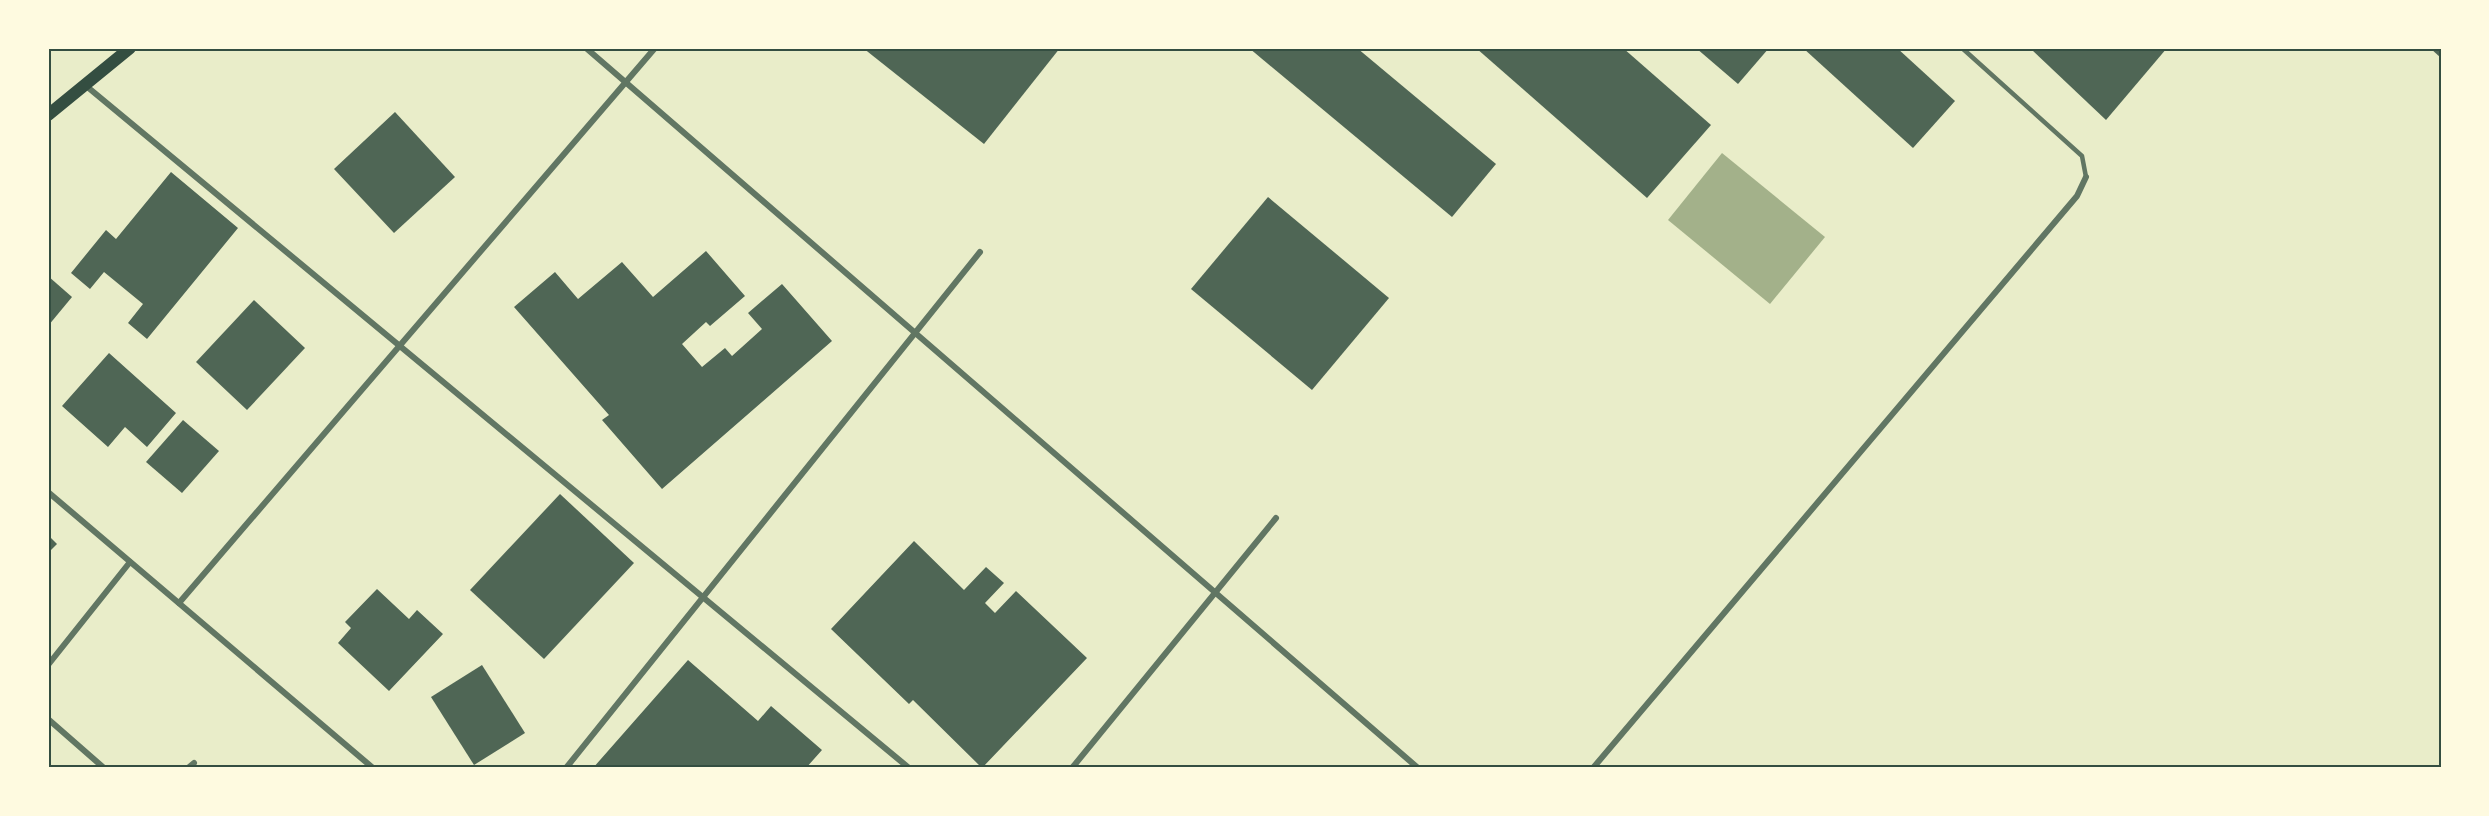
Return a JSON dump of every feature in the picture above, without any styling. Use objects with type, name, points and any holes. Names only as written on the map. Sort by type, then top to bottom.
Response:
[{"type":"main road","points":[[48,116],[130,48]]},
{"type":"street","points":[[586,48],[1418,768]]},
{"type":"street","points":[[179,603],[655,48]]},
{"type":"street","points":[[85,85],[909,768]]},
{"type":"street","points":[[1593,768],[2077,196],[2086,177]]},
{"type":"street","points":[[566,768],[980,252]]},
{"type":"street","points":[[48,492],[373,768]]},
{"type":"street","points":[[1072,768],[1276,518]]},
{"type":"street","points":[[48,665],[130,562]]},
{"type":"street","points":[[48,719],[104,768]]},
{"type":"street","points":[[188,768],[194,763]]},
{"type":"lane","points":[[1962,48],[2082,156],[2086,177]]},
{"type":"shaded area","points":[[1722,153],[1825,237],[1770,304],[1668,220]]},
{"type":"building","points":[[863,48],[1060,48],[984,144]]},
{"type":"building","points":[[1249,48],[1357,48],[1496,164],[1452,217]]},
{"type":"building","points":[[1476,48],[1623,48],[1711,125],[1647,198]]},
{"type":"building","points":[[1696,48],[1769,48],[1738,84]]},
{"type":"building","points":[[1803,48],[1897,48],[1955,101],[1913,148]]},
{"type":"building","points":[[2030,48],[2167,48],[2106,120]]},
{"type":"building","points":[[2430,48],[2441,48],[2441,58]]},
{"type":"building","points":[[395,112],[455,177],[394,233],[334,169]]},
{"type":"building","points":[[171,172],[238,228],[147,339],[128,323],[143,304],[104,272],[90,289],[71,273],[106,230],[116,239]]},
{"type":"building","points":[[1268,197],[1389,298],[1312,390],[1191,289]]},
{"type":"building","points":[[706,251],[745,296],[710,326],[706,322],[682,344],[702,367],[725,348],[732,356],[762,329],[748,313],[782,284],[832,341],[662,489],[602,420],[609,415],[514,307],[555,272],[578,299],[622,262],[653,297]]},
{"type":"building","points":[[48,276],[72,297],[48,326]]},
{"type":"building","points":[[254,300],[305,348],[247,410],[196,362]]},
{"type":"building","points":[[109,353],[176,413],[147,447],[125,427],[108,447],[62,406]]},
{"type":"building","points":[[183,420],[219,451],[182,493],[146,462]]},
{"type":"building","points":[[560,494],[634,563],[544,659],[470,590]]},
{"type":"building","points":[[48,535],[57,544],[48,553]]},
{"type":"building","points":[[914,541],[964,590],[986,567],[1004,583],[985,603],[995,613],[1016,591],[1087,658],[982,768],[913,700],[909,704],[831,629]]},
{"type":"building","points":[[377,589],[409,619],[417,610],[443,634],[389,691],[338,643],[351,628],[345,622]]},
{"type":"building","points":[[688,660],[758,721],[771,706],[822,750],[806,768],[593,768]]},
{"type":"building","points":[[482,665],[525,733],[474,765],[431,697]]}]
